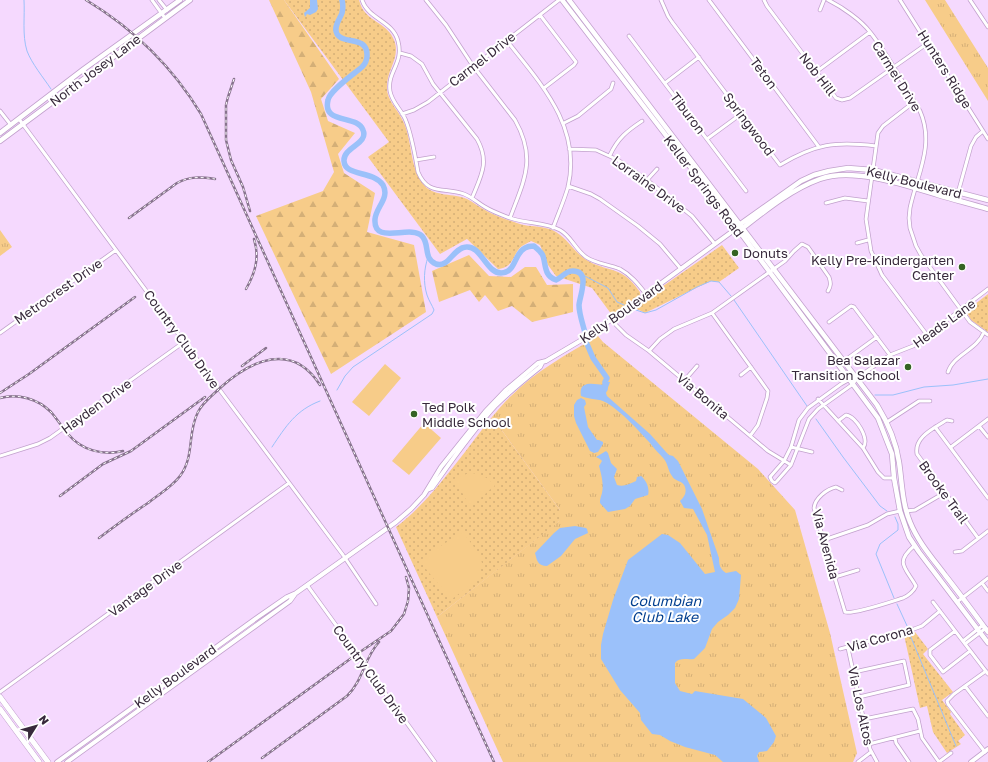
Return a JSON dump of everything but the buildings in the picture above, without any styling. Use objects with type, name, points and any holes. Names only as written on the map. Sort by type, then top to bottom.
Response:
[{"type":"main road","name":"North Josey Lane","points":[[0,133],[84,69],[180,0]]},
{"type":"main road","name":"North Josey Lane","points":[[0,141],[190,0]]},
{"type":"main road","name":"Keller Springs Road","points":[[561,0],[738,226]]},
{"type":"main road","name":"Keller Springs Road","points":[[569,0],[738,226],[770,272],[878,418],[892,454],[894,478],[900,511],[907,532],[914,546],[988,643]]},
{"type":"main road","name":"Kelly Boulevard","points":[[743,228],[801,181],[814,175],[848,168],[874,170],[988,200]]},
{"type":"main road","name":"Kelly Boulevard","points":[[738,226],[779,199],[803,186],[828,176],[845,175],[872,178],[915,188],[988,209]]},
{"type":"main road","points":[[738,226],[743,228]]},
{"type":"main road","name":"Keller Springs Road","points":[[743,228],[878,405],[887,422],[897,452],[903,494],[910,521],[921,542],[986,628]]},
{"type":"main road","points":[[810,326],[815,323]]},
{"type":"main road","points":[[0,697],[48,762]]},
{"type":"main road","points":[[0,709],[39,762]]},
{"type":"street","points":[[152,0],[165,18]]},
{"type":"street","points":[[159,0],[170,14]]},
{"type":"street","points":[[362,0],[365,7],[371,14],[393,30],[398,39],[400,53],[390,79],[392,99],[406,121],[421,179],[426,185],[432,189],[456,192],[472,198],[490,210],[510,218],[519,221],[541,223],[553,228],[565,234],[580,252],[592,261],[619,269],[629,275],[646,294]]},
{"type":"street","points":[[426,0],[446,25],[473,66],[521,130],[527,154],[526,172],[524,183],[510,218]]},
{"type":"street","name":"Carmel Drive","points":[[402,114],[422,106],[561,0]]},
{"type":"street","name":"Springwood","points":[[661,0],[668,16],[780,165],[801,153],[819,147],[841,143],[876,146]]},
{"type":"street","name":"Teton","points":[[709,0],[819,147]]},
{"type":"street","name":"Nob Hill","points":[[764,0],[836,98],[842,100],[850,98],[928,43]]},
{"type":"street","points":[[820,10],[824,0]]},
{"type":"street","name":"Carmel Drive","points":[[828,0],[836,4],[870,32],[914,102],[922,118],[926,137],[923,160],[910,208],[910,228],[916,246],[921,255],[961,310],[970,322],[988,334]]},
{"type":"street","name":"Hunters Ridge","points":[[900,0],[988,139]]},
{"type":"street","points":[[970,0],[988,27]]},
{"type":"street","points":[[540,15],[576,62],[574,66],[544,88]]},
{"type":"street","points":[[984,21],[988,19]]},
{"type":"street","points":[[816,72],[870,32]]},
{"type":"street","name":"Tiburon","points":[[629,36],[746,191]]},
{"type":"street","points":[[507,41],[544,88],[564,123],[570,149],[570,175],[568,186],[553,228]]},
{"type":"street","points":[[400,53],[417,59],[422,64],[433,84],[477,139],[484,155],[485,162],[472,198]]},
{"type":"street","points":[[665,83],[699,57]]},
{"type":"street","points":[[564,123],[578,116],[611,89],[613,83]]},
{"type":"street","points":[[914,102],[883,126],[878,133],[866,219],[868,240],[871,251],[882,275],[928,335]]},
{"type":"street","points":[[0,111],[11,125]]},
{"type":"street","points":[[708,139],[741,114]]},
{"type":"street","name":"Country Club Drive","points":[[19,119],[345,558],[376,604]]},
{"type":"street","points":[[610,155],[616,143],[623,134],[642,121]]},
{"type":"street","points":[[956,200],[971,146],[976,137],[983,131]]},
{"type":"street","name":"Lorraine Drive","points":[[570,149],[596,150],[610,155],[647,180],[692,216],[715,244]]},
{"type":"street","points":[[416,160],[434,157]]},
{"type":"street","points":[[647,180],[656,169]]},
{"type":"street","points":[[568,186],[586,192],[600,199],[638,226],[660,244],[681,269]]},
{"type":"street","points":[[826,203],[844,198],[868,201]]},
{"type":"street","name":"Kelly Boulevard","points":[[57,762],[258,617],[287,597],[296,593],[404,515],[427,490],[428,486],[441,467],[474,429],[509,392],[542,363],[590,335],[738,226]]},
{"type":"street","points":[[857,243],[868,240]]},
{"type":"street","points":[[649,351],[674,329],[712,313],[785,261],[802,244],[808,247],[829,277],[831,286],[828,291]]},
{"type":"street","name":"Metrocrest Drive","points":[[0,333],[116,250]]},
{"type":"street","name":"Heads Lane","points":[[857,378],[890,355],[913,346],[988,290]]},
{"type":"street","points":[[829,322],[851,306],[854,307],[890,355]]},
{"type":"street","points":[[712,313],[766,388],[768,394],[758,425],[750,436]]},
{"type":"street","name":"Via Bonita","points":[[616,325],[626,336],[649,351],[772,454],[791,465]]},
{"type":"street","points":[[948,372],[952,363],[982,339],[984,332]]},
{"type":"street","points":[[844,360],[877,337]]},
{"type":"street","name":"Hayden Drive","points":[[0,456],[38,444],[50,438],[184,342]]},
{"type":"street","points":[[684,380],[697,366]]},
{"type":"street","points":[[741,375],[751,367]]},
{"type":"street","points":[[852,381],[809,419],[791,465],[775,483],[772,481],[770,477],[784,462],[803,414],[818,399],[857,378]]},
{"type":"street","points":[[818,399],[863,448],[878,472],[884,478],[894,478]]},
{"type":"street","points":[[887,422],[919,401],[930,401]]},
{"type":"street","points":[[838,421],[846,415],[854,418],[866,441],[863,448]]},
{"type":"street","points":[[951,447],[988,419]]},
{"type":"street","name":"Brooke Trail","points":[[952,421],[947,420],[935,427],[920,439],[916,445],[916,449],[918,458],[978,538]]},
{"type":"street","points":[[979,426],[988,437]]},
{"type":"street","points":[[935,427],[988,498]]},
{"type":"street","points":[[791,447],[812,452]]},
{"type":"street","name":"Vantage Drive","points":[[0,692],[289,482]]},
{"type":"street","name":"Via Avenida","points":[[842,490],[836,487],[832,488],[818,499],[814,508],[844,611],[850,613],[903,598],[916,588],[903,563],[906,552],[914,546]]},
{"type":"street","points":[[824,540],[868,525],[887,514],[915,510],[944,493]]},
{"type":"street","points":[[954,552],[962,551],[988,531]]},
{"type":"street","points":[[835,577],[858,570]]},
{"type":"street","points":[[957,602],[988,578]]},
{"type":"street","points":[[982,583],[988,591]]},
{"type":"street","name":"Country Club Drive","points":[[307,585],[435,762]]},
{"type":"street","name":"Kelly Boulevard","points":[[67,762],[290,601],[296,593]]},
{"type":"street","points":[[933,602],[987,673],[965,686],[948,699],[948,704],[986,750],[970,762]]},
{"type":"street","name":"Via Corona","points":[[840,649],[922,626],[940,611]]},
{"type":"street","points":[[258,617],[262,621]]},
{"type":"street","points":[[963,641],[986,628]]},
{"type":"street","points":[[955,631],[930,650],[930,655],[943,672],[970,651]]},
{"type":"street","points":[[965,644],[979,631]]},
{"type":"street","name":"Via Los Altos","points":[[848,648],[871,752],[877,762]]},
{"type":"street","points":[[854,672],[904,661],[909,685],[859,697]]},
{"type":"street","points":[[196,662],[199,667]]},
{"type":"street","points":[[965,686],[988,716]]},
{"type":"street","points":[[136,705],[139,710]]},
{"type":"street","points":[[864,720],[913,709],[918,719],[922,738],[939,762],[951,753]]},
{"type":"street","points":[[869,744],[920,731]]},
{"type":"street","points":[[96,733],[100,738]]},
{"type":"street","points":[[895,738],[896,743],[909,762]]},
{"type":"street","points":[[858,762],[871,752]]},
{"type":"green space","points":[[269,0],[284,0],[339,79],[321,99],[328,121],[355,133],[338,154],[344,173],[375,193],[367,232],[414,245],[426,312],[331,374],[256,216],[323,191],[334,172],[311,92]]},
{"type":"green space","points":[[284,0],[359,0],[365,13],[388,30],[394,40],[396,52],[389,74],[387,86],[388,96],[401,117],[406,129],[416,171],[425,186],[434,192],[467,199],[489,212],[515,223],[544,228],[556,232],[561,235],[585,259],[593,264],[625,276],[640,292],[640,295],[612,315],[592,288],[556,276],[548,265],[540,245],[531,241],[519,249],[508,266],[498,269],[467,239],[440,254],[368,157],[389,142]]},
{"type":"green space","points":[[925,0],[945,0],[988,68],[988,101]]},
{"type":"green space","points":[[0,230],[12,247],[0,256]]},
{"type":"green space","points":[[722,245],[739,268],[719,282],[711,281],[645,313],[633,307]]},
{"type":"green space","points":[[469,255],[489,276],[511,277],[525,267],[536,267],[547,285],[573,284],[573,312],[532,322],[512,306],[498,311],[485,295],[479,302],[470,290],[439,302],[432,271]]},
{"type":"green space","points":[[988,294],[988,332],[971,320],[966,311]]},
{"type":"green space","points":[[598,336],[603,342],[758,469],[795,510],[830,633],[857,753],[853,762],[503,762],[437,617],[559,521],[560,510],[492,417],[508,398],[531,379],[552,363]]},
{"type":"green space","points":[[385,364],[401,378],[369,416],[352,402]]},
{"type":"green space","points":[[492,417],[560,510],[561,518],[556,524],[437,617],[396,527],[435,490]]},
{"type":"green space","points":[[424,423],[441,438],[409,475],[392,461]]},
{"type":"green space","points":[[469,473],[484,476],[495,486],[473,504],[469,504],[454,479]]},
{"type":"green space","points":[[463,532],[479,554],[482,563],[480,575],[477,580],[452,599],[422,564],[423,557]]},
{"type":"green space","points":[[915,632],[928,649],[923,654],[953,692],[942,700],[965,735],[958,741],[961,744],[947,753],[933,732],[927,706],[920,708],[904,635]]},
{"type":"water","points":[[310,0],[317,0],[318,9],[310,15],[307,14],[305,17],[304,13],[310,8]]},
{"type":"water","name":"Columbian Club Lake","points":[[605,382],[610,382],[606,393],[607,396],[650,434],[669,455],[673,456],[678,461],[702,509],[721,568],[726,573],[736,571],[741,575],[739,599],[735,608],[712,629],[705,648],[694,659],[681,659],[675,663],[675,683],[680,691],[692,694],[695,691],[743,699],[766,718],[776,736],[774,742],[767,751],[759,752],[757,756],[759,762],[723,762],[715,755],[685,747],[660,735],[652,734],[641,720],[640,713],[620,690],[601,659],[603,634],[613,600],[628,560],[662,534],[668,535],[680,543],[705,574],[715,572],[707,535],[693,509],[684,508],[680,501],[684,496],[686,489],[684,485],[673,478],[664,459],[619,412],[604,401],[581,396],[582,387],[584,385],[603,385]]},
{"type":"water","points":[[581,398],[585,400],[586,404],[584,407],[588,427],[597,440],[603,442],[598,452],[594,453],[590,451],[576,423],[574,416],[574,405],[577,400]]},
{"type":"water","points":[[606,451],[611,463],[617,469],[614,477],[617,485],[622,486],[629,484],[636,481],[637,477],[641,476],[648,487],[648,495],[635,499],[630,506],[625,509],[608,512],[600,503],[603,486],[599,466],[602,461],[596,457]]},
{"type":"water","points":[[575,526],[586,528],[588,533],[575,539],[561,556],[547,566],[540,564],[537,561],[535,553],[554,533],[560,528]]},
{"type":"waterway","points":[[24,0],[25,45],[29,56],[51,89]]},
{"type":"waterway","points":[[342,0],[342,11],[336,26],[337,34],[344,39],[364,45],[367,58],[362,67],[333,92],[328,100],[328,108],[330,113],[360,125],[363,130],[364,135],[362,139],[347,152],[344,161],[349,169],[354,172],[373,177],[383,185],[385,194],[376,215],[376,227],[380,231],[386,233],[409,232],[422,236],[426,243],[429,259],[436,264],[448,261],[458,251],[466,247],[476,250],[491,269],[501,273],[510,270],[521,251],[527,247],[534,246],[542,254],[547,273],[552,278],[556,280],[572,271],[581,274],[583,284],[579,308],[585,333]]},
{"type":"waterway","points":[[337,390],[345,376],[353,367],[432,314],[434,310],[427,295],[425,280],[428,257]]},
{"type":"waterway","points":[[581,274],[608,288],[617,302],[624,305]]},
{"type":"waterway","points":[[633,309],[645,313],[656,310],[697,287],[711,281],[719,282],[731,296]]},
{"type":"waterway","points":[[734,300],[807,406]]},
{"type":"waterway","points":[[587,344],[593,358],[607,378],[605,382],[605,389]]},
{"type":"waterway","points":[[875,395],[893,395],[924,387],[953,385],[988,379]]},
{"type":"waterway","points":[[272,447],[287,426],[298,414],[304,409],[320,401]]},
{"type":"waterway","points":[[816,419],[880,506],[887,511]]},
{"type":"waterway","points":[[894,598],[876,554],[880,544],[898,530],[898,524],[895,517]]},
{"type":"waterway","points":[[897,604],[908,628]]},
{"type":"waterway","points":[[910,635],[956,746]]},
{"type":"railway","points":[[86,0],[120,23],[151,50],[178,80],[201,114],[494,762]]},
{"type":"railway","points":[[234,79],[226,105],[226,140],[231,160],[243,187],[250,211]]},
{"type":"railway","points":[[129,218],[177,183],[186,179],[215,179]]},
{"type":"railway","points":[[246,289],[256,265],[257,253],[254,239]]},
{"type":"railway","points":[[0,393],[29,374],[135,297]]},
{"type":"railway","points":[[242,366],[266,348]]},
{"type":"railway","points":[[99,538],[177,480],[188,461],[193,428],[198,412],[202,405],[232,378],[258,363],[284,359],[297,363],[309,371],[320,385]]},
{"type":"railway","points":[[0,398],[14,396],[27,398],[46,407],[73,440],[86,448],[108,453],[123,451]]},
{"type":"railway","points":[[60,496],[103,464],[131,451],[205,397]]},
{"type":"railway","points":[[208,762],[391,631],[404,614],[408,601],[409,588],[406,577]]},
{"type":"railway","points":[[262,758],[347,696],[357,683],[370,655],[379,642]]},
{"type":"place","name":"Donuts","points":[[735,253]]},
{"type":"place","name":"Kelly Pre-Kindergarten Center","points":[[962,267]]},
{"type":"place","name":"Bea Salazar Transition School","points":[[908,367]]},
{"type":"place","name":"Ted Polk Middle School","points":[[414,414]]}]
